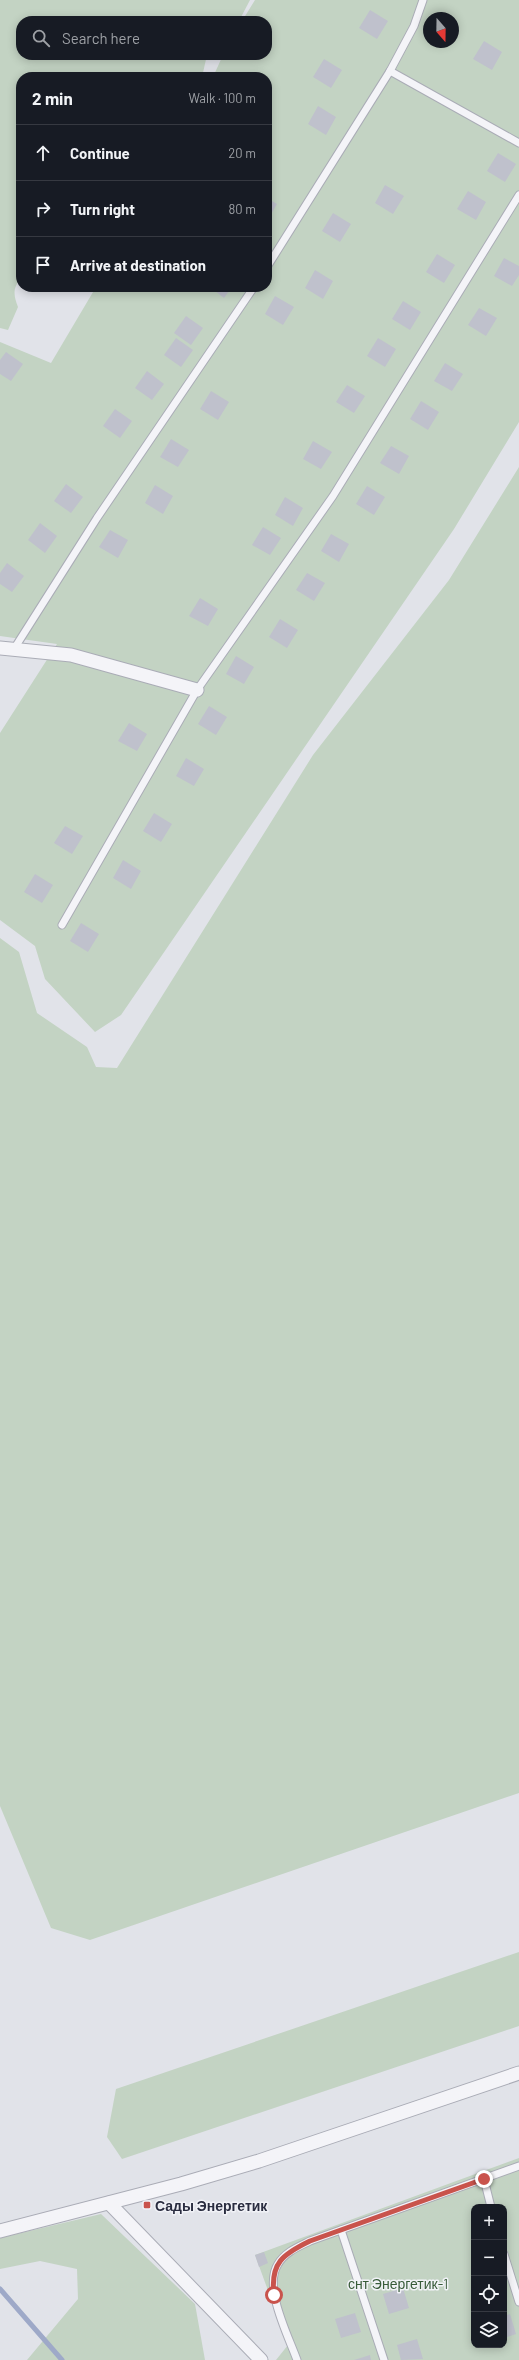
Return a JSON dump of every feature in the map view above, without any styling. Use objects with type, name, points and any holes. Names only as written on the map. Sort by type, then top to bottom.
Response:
[{"type":"street","points":[[0,648],[71,655],[197,690]]},
{"type":"street","points":[[0,2231],[109,2203],[259,2161],[519,2073]]},
{"type":"street","points":[[109,2203],[260,2360]]},
{"type":"lane","points":[[272,259],[390,72],[414,26],[423,0]]},
{"type":"lane","points":[[390,72],[519,143]]},
{"type":"lane","points":[[62,925],[197,690],[333,496],[519,195]]},
{"type":"lane","points":[[14,649],[97,518],[251,292]]},
{"type":"lane","points":[[297,2360],[274,2295],[272,2278],[278,2263],[290,2251],[341,2230],[519,2166]]},
{"type":"lane","points":[[484,2179],[490,2204]]},
{"type":"lane","points":[[341,2230],[384,2360]]},
{"type":"lane","points":[[507,2264],[519,2302]]},
{"type":"green space","points":[[0,0],[250,0],[242,16],[16,16],[16,60],[206,60],[203,72],[16,72],[15,298],[18,307],[8,330],[0,328]]},
{"type":"green space","points":[[255,0],[519,0],[519,422],[454,529],[121,1015],[95,1032],[45,979],[35,946],[0,920],[0,733],[57,644],[0,636],[0,342],[51,363],[93,292],[272,292],[272,72],[215,72],[221,60],[272,60],[272,16],[245,16]]},
{"type":"green space","points":[[519,467],[519,1793],[90,1940],[51,1928],[0,1806],[0,938],[19,952],[37,1013],[87,1047],[96,1067],[117,1068],[313,755],[449,580]]},
{"type":"green space","points":[[519,1952],[519,2026],[122,2159],[107,2137],[116,2089]]},
{"type":"green space","name":"снт Энергетик-1","points":[[519,2158],[519,2360],[276,2360],[288,2345],[255,2255]]},
{"type":"green space","points":[[101,2214],[195,2304],[205,2360],[27,2360],[78,2299],[77,2269],[40,2261],[0,2269],[0,2238]]},
{"type":"building","points":[[370,10],[388,21],[377,39],[359,28]]},
{"type":"building","points":[[484,41],[502,52],[492,70],[473,59]]},
{"type":"building","points":[[324,59],[342,70],[331,88],[313,77]]},
{"type":"building","points":[[318,106],[336,117],[326,135],[308,124]]},
{"type":"building","points":[[498,153],[516,164],[505,182],[487,171]]},
{"type":"building","points":[[385,185],[404,196],[393,214],[375,203]]},
{"type":"building","points":[[468,191],[486,202],[476,220],[457,209]]},
{"type":"building","points":[[272,201],[277,204],[272,212]]},
{"type":"building","points":[[333,213],[351,224],[340,242],[322,231]]},
{"type":"building","points":[[437,254],[455,265],[444,283],[426,272]]},
{"type":"building","points":[[504,258],[519,266],[519,275],[512,286],[494,276]]},
{"type":"building","points":[[315,270],[333,281],[323,299],[305,288]]},
{"type":"building","points":[[216,292],[228,292],[224,298]]},
{"type":"building","points":[[275,296],[294,307],[283,325],[265,314]]},
{"type":"building","points":[[403,301],[421,312],[410,330],[392,319]]},
{"type":"building","points":[[479,308],[497,318],[486,336],[468,325]]},
{"type":"building","points":[[186,316],[203,328],[191,345],[174,333]]},
{"type":"building","points":[[176,338],[193,350],[181,367],[164,355]]},
{"type":"building","points":[[378,338],[396,349],[385,367],[367,356]]},
{"type":"building","points":[[6,352],[23,364],[11,381],[0,374],[0,360]]},
{"type":"building","points":[[445,363],[463,374],[452,391],[434,381]]},
{"type":"building","points":[[147,371],[164,384],[152,400],[135,388]]},
{"type":"building","points":[[347,385],[365,396],[354,413],[336,402]]},
{"type":"building","points":[[211,391],[229,402],[218,420],[200,409]]},
{"type":"building","points":[[421,401],[439,412],[428,430],[410,419]]},
{"type":"building","points":[[115,409],[132,421],[120,438],[103,426]]},
{"type":"building","points":[[171,439],[189,450],[178,467],[160,457]]},
{"type":"building","points":[[313,441],[332,452],[321,469],[303,459]]},
{"type":"building","points":[[391,446],[409,456],[399,474],[380,463]]},
{"type":"building","points":[[66,484],[83,497],[71,513],[54,501]]},
{"type":"building","points":[[155,485],[173,496],[163,514],[145,503]]},
{"type":"building","points":[[367,486],[385,497],[374,515],[356,504]]},
{"type":"building","points":[[285,497],[303,508],[293,526],[275,515]]},
{"type":"building","points":[[40,523],[57,536],[45,553],[28,540]]},
{"type":"building","points":[[263,527],[281,538],[270,555],[252,545]]},
{"type":"building","points":[[110,530],[128,540],[118,558],[99,547]]},
{"type":"building","points":[[331,534],[349,544],[339,562],[321,551]]},
{"type":"building","points":[[7,563],[24,576],[12,592],[0,584],[0,573]]},
{"type":"building","points":[[307,573],[325,583],[314,601],[296,590]]},
{"type":"building","points":[[200,598],[218,609],[208,626],[189,616]]},
{"type":"building","points":[[280,619],[298,630],[287,648],[269,637]]},
{"type":"building","points":[[236,656],[254,667],[244,684],[226,674]]},
{"type":"building","points":[[209,706],[227,717],[216,735],[198,724]]},
{"type":"building","points":[[129,723],[147,734],[137,751],[118,741]]},
{"type":"building","points":[[186,758],[204,769],[194,786],[176,776]]},
{"type":"building","points":[[154,813],[172,824],[161,842],[143,831]]},
{"type":"building","points":[[65,826],[83,836],[72,854],[54,843]]},
{"type":"building","points":[[123,860],[141,871],[131,889],[113,878]]},
{"type":"building","points":[[35,874],[53,885],[42,903],[24,892]]},
{"type":"building","points":[[81,923],[99,934],[88,952],[70,941]]},
{"type":"building","points":[[264,2252],[268,2263],[259,2267],[255,2255]]},
{"type":"building","points":[[403,2288],[409,2308],[389,2314],[383,2294]]},
{"type":"building","points":[[355,2313],[361,2332],[341,2338],[335,2319]]},
{"type":"building","points":[[510,2314],[516,2334],[507,2337],[507,2315]]},
{"type":"building","points":[[417,2339],[423,2359],[401,2360],[397,2345]]},
{"type":"building","points":[[370,2355],[371,2360],[354,2360]]},
{"type":"waterway","points":[[0,2289],[62,2360]]},
{"type":"place","name":"Сады Энергетик","points":[[147,2205]]},
{"type":"route","points":[[274,2295],[272,2278],[278,2263],[290,2251],[310,2241],[484,2179]]}]
